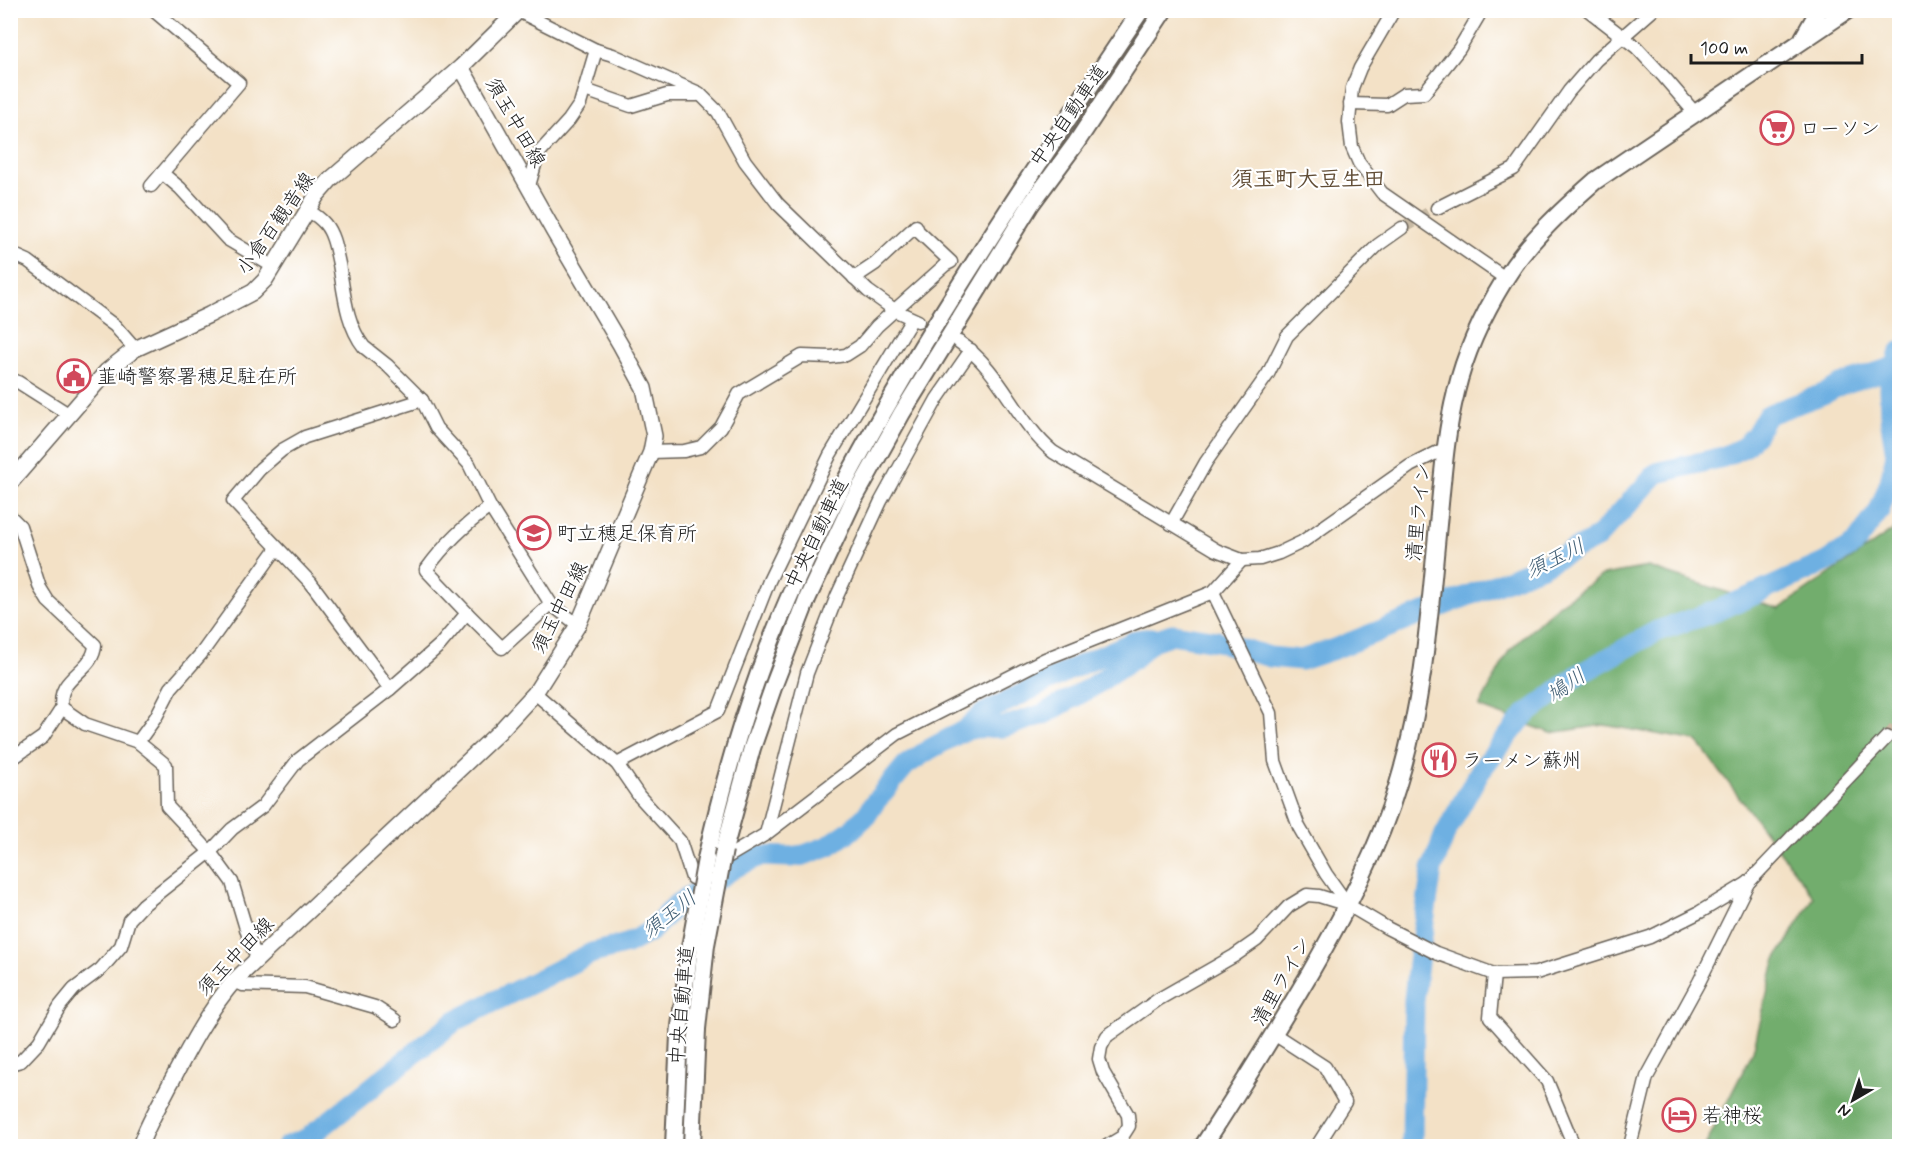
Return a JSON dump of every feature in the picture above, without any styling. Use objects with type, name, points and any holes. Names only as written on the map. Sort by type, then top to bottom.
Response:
[{"type":"highway","name":"中央自動車道","points":[[674,1146],[679,1035],[689,953],[706,859],[734,753],[759,673],[793,589],[837,495],[944,309],[1141,10]]},
{"type":"highway","name":"中央自動車道","points":[[692,1146],[698,1029],[706,945],[724,850],[752,748],[808,597],[853,501],[959,318],[1031,204],[1076,143],[1164,10]]},
{"type":"highway","name":"清里ライン","points":[[1203,1146],[1274,1034],[1348,905],[1376,847],[1399,783],[1415,717],[1425,659],[1443,472],[1456,392],[1471,345],[1505,278],[1538,235],[1595,181],[1801,42],[1824,16],[1848,10]]},
{"type":"main road","name":"須玉中田線","points":[[140,1146],[147,1127],[202,1025],[233,982],[500,731],[535,693],[578,626],[651,452],[654,436],[644,388],[461,67],[518,11]]},
{"type":"main road","name":"小倉百観音線","points":[[10,483],[107,371],[135,349],[239,301],[253,292],[274,267],[308,210],[331,179],[461,67]]},
{"type":"street","points":[[151,186],[239,83],[153,10]]},
{"type":"street","points":[[1394,10],[1360,68],[1352,88],[1349,122],[1352,147],[1359,163],[1382,193],[1505,278]]},
{"type":"street","points":[[1350,104],[1387,105],[1404,94],[1424,93],[1459,50],[1482,10]]},
{"type":"street","points":[[1588,10],[1636,47],[1695,113]]},
{"type":"street","points":[[1437,207],[1514,169],[1569,91],[1596,60],[1653,10]]},
{"type":"street","points":[[518,11],[596,50],[613,55],[701,96],[718,112],[745,161],[778,204],[868,291],[896,311],[916,320],[830,455],[769,581],[718,711],[617,764]]},
{"type":"street","points":[[529,186],[538,154],[569,120],[580,104],[596,50]]},
{"type":"street","points":[[585,90],[631,106],[667,95],[701,96]]},
{"type":"street","points":[[162,173],[180,188],[227,239],[274,267]]},
{"type":"street","points":[[308,210],[319,218],[330,231],[336,249],[350,321],[358,339],[422,400],[436,428],[469,464],[490,507],[551,603],[578,626]]},
{"type":"street","points":[[651,452],[684,451],[701,447],[721,427],[739,394],[802,356],[846,355],[860,346],[877,326],[951,262],[918,231],[916,226],[875,264],[854,278]]},
{"type":"street","points":[[1171,524],[1206,462],[1268,374],[1287,336],[1378,245],[1402,228]]},
{"type":"street","points":[[10,253],[28,261],[115,326],[135,349]]},
{"type":"street","points":[[959,342],[972,350],[1037,438],[1053,452],[1216,550],[1242,560],[1260,559],[1302,542],[1410,466],[1446,448]]},
{"type":"street","points":[[766,834],[807,672],[837,596],[881,501],[937,399],[972,350]]},
{"type":"street","points":[[10,379],[70,415]]},
{"type":"street","points":[[390,689],[311,583],[233,501],[260,469],[282,450],[305,437],[422,400]]},
{"type":"street","points":[[490,507],[470,521],[441,548],[426,570],[502,648],[551,603]]},
{"type":"street","points":[[10,516],[20,526],[40,588],[48,601],[95,645],[94,654],[64,688],[60,699],[62,708],[85,724],[138,742],[166,765],[167,806],[210,852],[232,882],[250,945],[258,959]]},
{"type":"street","points":[[138,742],[156,717],[171,688],[201,654],[278,548]]},
{"type":"street","points":[[535,693],[617,764],[639,796],[680,841],[692,878],[766,834],[897,735],[1045,659],[1213,592],[1242,560]]},
{"type":"street","points":[[1213,592],[1271,713],[1275,761],[1299,827],[1326,874],[1348,905]]},
{"type":"street","points":[[10,1064],[21,1061],[39,1042],[60,1006],[74,989],[101,969],[121,946],[129,920],[134,914],[210,852],[232,829],[263,806],[298,760],[390,689],[440,645],[467,614]]},
{"type":"street","points":[[10,760],[43,737],[62,708]]},
{"type":"street","points":[[1107,1146],[1122,1137],[1130,1126],[1128,1115],[1103,1072],[1099,1059],[1101,1047],[1107,1036],[1159,999],[1234,956],[1257,940],[1289,906],[1307,895],[1319,896],[1348,905],[1436,953],[1494,974],[1536,973],[1650,937],[1700,912],[1748,883],[1887,737]]},
{"type":"street","points":[[1630,1146],[1647,1077],[1699,982],[1748,883]]},
{"type":"street","points":[[1494,974],[1490,1017],[1546,1081],[1574,1146]]},
{"type":"street","points":[[233,982],[243,985],[305,987],[375,1007],[395,1020]]},
{"type":"street","points":[[1274,1034],[1325,1067],[1345,1102],[1317,1146]]},
{"type":"green space","points":[[1899,526],[1899,1146],[1705,1146],[1753,1051],[1775,961],[1814,897],[1697,741],[1604,725],[1551,733],[1479,707],[1509,651],[1560,603],[1603,575],[1648,567],[1779,609]]},
{"type":"waterway","name":"鳩川","points":[[1412,1146],[1414,1000],[1432,869],[1445,834],[1480,771],[1524,716],[1578,675],[1657,631],[1749,597],[1826,562],[1855,544],[1879,511],[1890,482],[1896,454],[1890,417],[1889,388],[1900,352]]},
{"type":"waterway","name":"須玉川","points":[[287,1146],[308,1138],[455,1021],[592,953],[627,944],[651,931],[677,904],[736,867],[760,856],[804,855],[828,846],[850,831],[866,816],[906,765],[963,731],[974,728],[1004,727],[1044,714],[1090,688],[1132,660],[1152,641],[1172,634],[1217,641],[1270,657],[1301,660],[1334,649],[1542,566],[1597,538],[1657,473],[1723,457],[1744,447],[1756,434],[1767,415],[1826,393],[1840,385],[1894,367]]},
{"type":"waterway","name":"須玉川","points":[[964,731],[984,713],[1069,670],[1137,640],[1152,638]]},
{"type":"tunnel","points":[[1402,228],[1437,208]]},
{"type":"tunnel","points":[[1887,737],[1900,723]]},
{"type":"place","name":"ローソン","points":[[1777,128]]},
{"type":"place","name":"韮崎警察署穂足駐在所","points":[[74,376]]},
{"type":"place","name":"町立穂足保育所","points":[[534,533]]},
{"type":"place","name":"ラーメン蘇州","points":[[1439,760]]},
{"type":"place","name":"若神桜","points":[[1679,1115]]},
{"type":"district","name":"須玉町大豆生田","points":[[1308,178]]}]
